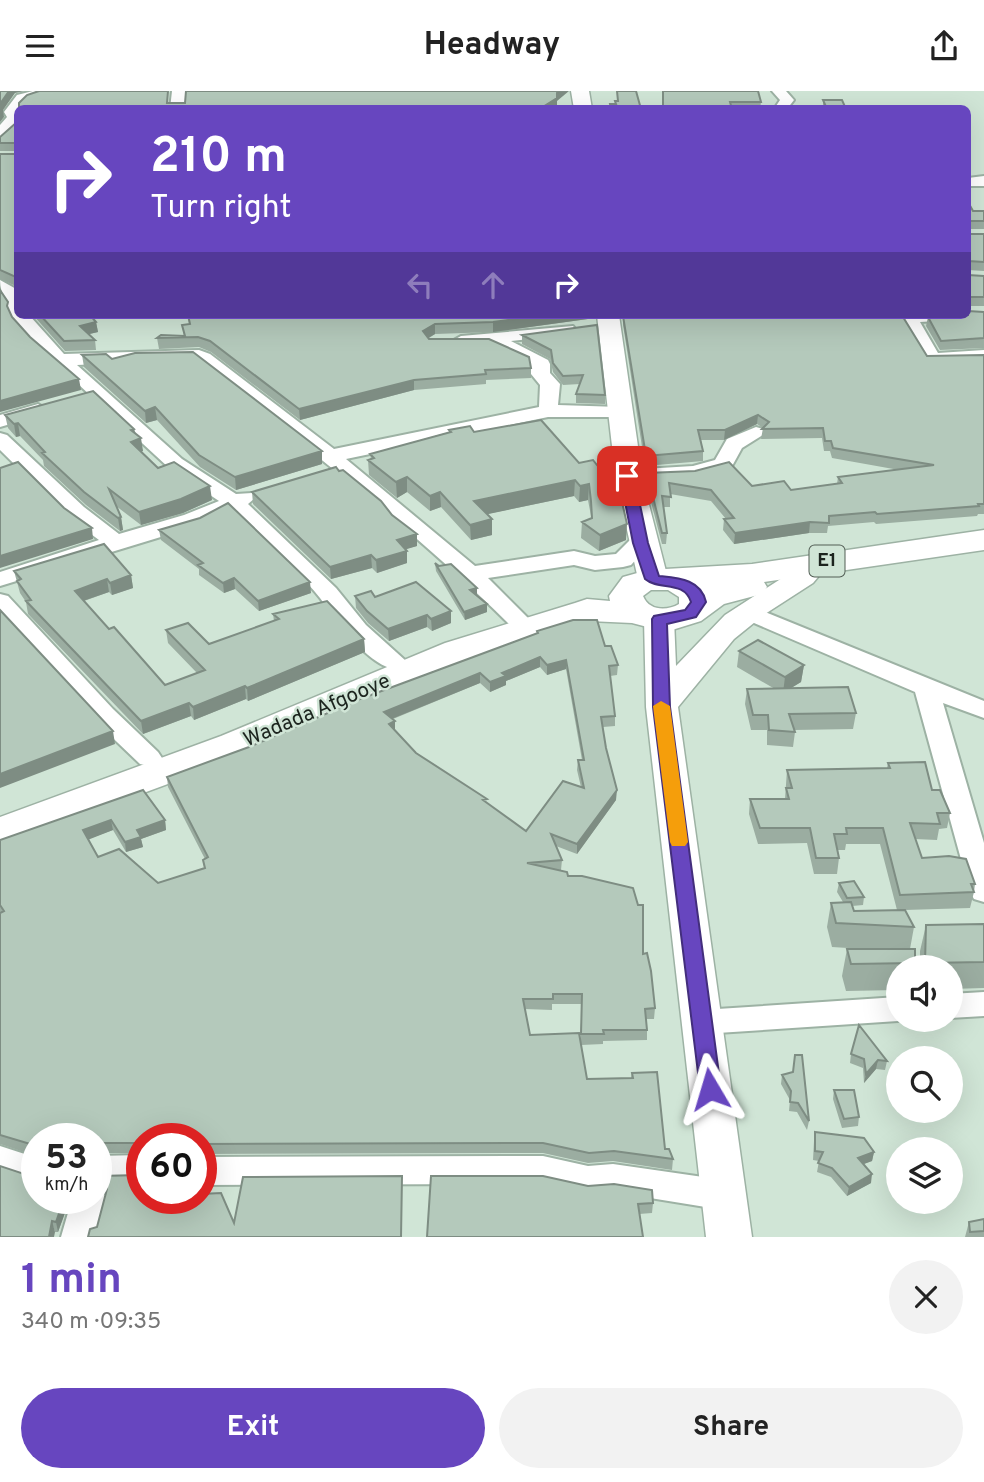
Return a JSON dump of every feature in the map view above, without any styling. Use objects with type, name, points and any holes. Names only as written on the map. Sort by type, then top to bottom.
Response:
[{"type":"highway","name":"Wadada Afgooye","points":[[0,832],[235,745],[458,651],[587,610],[752,574],[984,540]]},
{"type":"highway","name":"E1","points":[[650,596],[681,617],[712,597],[733,590],[898,561],[984,552]]},
{"type":"highway","name":"Wadada Afgooye","points":[[0,811],[149,758],[394,661],[517,619],[650,596]]},
{"type":"main road","points":[[612,319],[627,476],[650,596],[729,1237]]},
{"type":"main road","points":[[662,707],[692,666],[726,630],[748,612],[803,577]]},
{"type":"street","points":[[16,105],[22,98],[49,91]]},
{"type":"street","points":[[779,91],[787,100],[783,105]]},
{"type":"street","points":[[0,139],[9,131],[7,125],[14,117]]},
{"type":"street","points":[[21,319],[59,360],[100,393],[175,463],[233,501],[328,593],[339,611],[359,633],[394,661]]},
{"type":"street","points":[[448,342],[493,340],[612,319]]},
{"type":"street","points":[[910,319],[932,359],[984,356]]},
{"type":"street","points":[[493,340],[541,364],[540,374],[550,384],[548,411]]},
{"type":"street","points":[[59,360],[192,354],[203,358],[470,573],[517,619]]},
{"type":"street","points":[[0,421],[100,393]]},
{"type":"street","points":[[317,475],[335,462],[548,411],[620,413]]},
{"type":"street","points":[[627,476],[694,472],[723,464],[728,448],[735,441],[756,433]]},
{"type":"street","points":[[1,444],[76,512],[116,542]]},
{"type":"street","points":[[0,579],[192,520],[233,501],[269,490]]},
{"type":"street","points":[[470,573],[540,565],[573,558],[594,563],[623,560],[640,543]]},
{"type":"street","points":[[0,601],[104,715],[149,758]]},
{"type":"street","points":[[748,612],[984,710]]},
{"type":"street","points":[[926,688],[984,892]]},
{"type":"street","points":[[963,1006],[984,1005]]},
{"type":"street","points":[[702,1022],[886,1010]]},
{"type":"street","points":[[0,1160],[21,1166]]},
{"type":"street","points":[[217,1171],[543,1170],[588,1181],[613,1178],[724,1195]]},
{"type":"street","points":[[79,1237],[85,1214]]},
{"type":"building","points":[[0,91],[9,91],[0,104]]},
{"type":"building","points":[[39,91],[168,91],[167,103],[185,103],[186,91],[559,91],[557,98],[546,105],[19,105],[27,95]]},
{"type":"building","points":[[617,91],[636,91],[640,105],[610,105],[618,101]]},
{"type":"building","points":[[663,91],[758,91],[761,102],[730,102],[731,105],[663,105]]},
{"type":"building","points":[[823,100],[842,100],[844,105],[825,105]]},
{"type":"building","points":[[14,125],[14,143],[0,143],[0,137]]},
{"type":"building","points":[[0,154],[14,154],[14,276],[0,270]]},
{"type":"building","points":[[971,207],[973,211],[984,211],[984,221],[971,221]]},
{"type":"building","points":[[971,234],[984,234],[984,262],[971,261]]},
{"type":"building","points":[[971,275],[984,276],[984,297],[971,297]]},
{"type":"building","points":[[0,290],[8,302],[12,317],[30,337],[79,379],[0,401]]},
{"type":"building","points":[[971,311],[984,312],[984,338],[941,341],[929,319],[971,319]]},
{"type":"building","points":[[44,319],[93,319],[96,322],[80,326],[95,340],[64,341]]},
{"type":"building","points":[[189,319],[516,319],[435,324],[423,331],[429,339],[489,339],[529,357],[531,368],[485,370],[486,374],[414,380],[299,409],[210,341],[198,337],[157,338],[161,335],[185,336],[182,325],[190,324]]},
{"type":"building","points":[[623,319],[904,319],[927,356],[984,355],[984,504],[978,504],[979,506],[829,516],[829,523],[810,522],[735,533],[724,519],[734,518],[711,490],[669,483],[671,497],[662,496],[667,533],[662,533],[647,473],[695,471],[729,462],[752,486],[784,481],[791,490],[842,483],[838,477],[934,465],[833,448],[831,441],[825,441],[823,428],[762,429],[769,422],[758,415],[725,430],[698,430],[703,451],[646,456]]},
{"type":"building","points":[[597,325],[605,395],[576,394],[583,375],[563,376],[553,363],[551,350],[522,335]]},
{"type":"building","points":[[193,352],[322,451],[235,477],[199,455],[155,407],[145,411],[82,355],[106,354],[112,359],[135,353]]},
{"type":"building","points":[[93,391],[134,429],[131,430],[141,438],[131,442],[158,468],[174,462],[210,486],[181,499],[139,512],[109,489],[121,517],[118,518],[84,492],[42,453],[45,452],[18,423],[14,424],[5,415]]},
{"type":"building","points":[[541,420],[579,463],[593,460],[616,489],[619,489],[627,524],[600,535],[582,522],[592,518],[589,484],[580,486],[575,480],[474,501],[492,519],[470,525],[440,492],[430,496],[407,477],[396,482],[368,460],[374,458],[370,454],[451,432],[449,430],[470,426],[474,432]]},
{"type":"building","points":[[18,462],[64,508],[92,528],[0,556],[0,468]]},
{"type":"building","points":[[336,467],[381,501],[392,515],[417,534],[397,540],[407,551],[376,560],[371,555],[330,567],[252,492]]},
{"type":"building","points":[[228,503],[310,582],[258,601],[234,578],[223,583],[198,565],[203,563],[159,530],[200,518]]},
{"type":"building","points":[[104,544],[131,575],[110,583],[107,579],[75,591],[109,629],[114,627],[165,685],[205,670],[166,630],[188,623],[209,644],[279,619],[273,614],[327,601],[364,639],[247,688],[245,686],[193,707],[189,703],[141,721],[26,601],[31,600],[17,581],[21,579],[14,571]]},
{"type":"building","points":[[435,563],[439,566],[451,564],[477,588],[470,590],[487,604],[464,612]]},
{"type":"building","points":[[416,582],[451,611],[431,619],[427,615],[388,629],[367,611],[355,596],[371,591],[375,597]]},
{"type":"building","points":[[0,610],[113,731],[0,774]]},
{"type":"building","points":[[573,620],[597,620],[605,646],[611,646],[618,665],[609,666],[615,716],[601,717],[617,790],[577,844],[551,834],[562,860],[527,863],[567,872],[568,876],[582,876],[633,888],[638,905],[643,905],[643,954],[647,953],[655,1008],[645,1009],[647,1030],[603,1030],[604,1034],[581,1034],[582,994],[553,994],[553,999],[523,999],[530,1035],[579,1033],[587,1079],[633,1078],[632,1073],[657,1072],[665,1149],[669,1149],[673,1159],[614,1151],[589,1153],[543,1143],[217,1144],[217,1123],[126,1123],[126,1143],[112,1143],[112,1123],[21,1123],[21,1141],[0,1135],[0,913],[4,911],[0,905],[0,840],[143,790],[165,820],[137,830],[141,837],[125,842],[111,820],[83,830],[98,857],[119,849],[158,883],[205,868],[203,860],[208,857],[167,777],[249,747],[360,699],[538,633],[537,631]],"holes":[[[540,657],[547,665],[566,660],[584,760],[578,760],[584,788],[563,781],[526,831],[483,800],[487,799],[416,753],[389,724],[395,721],[384,712],[480,673],[490,682],[506,676],[502,673]]]},
{"type":"building","points":[[758,640],[804,665],[785,677],[739,651]]},
{"type":"building","points":[[848,687],[856,713],[789,714],[795,732],[769,730],[768,715],[753,715],[747,689]]},
{"type":"building","points":[[925,762],[932,790],[940,790],[950,813],[937,813],[940,824],[910,823],[922,858],[949,856],[966,859],[975,884],[971,884],[974,892],[900,895],[883,828],[846,828],[847,834],[834,834],[839,858],[816,858],[810,828],[760,828],[750,799],[789,799],[786,788],[792,788],[787,770],[890,768],[888,763]]},
{"type":"building","points":[[854,881],[864,897],[847,898],[839,883]]},
{"type":"building","points":[[851,902],[854,911],[905,910],[914,927],[836,923],[831,903]]},
{"type":"building","points":[[984,924],[984,962],[963,962],[963,955],[925,955],[926,925]]},
{"type":"building","points":[[847,949],[915,949],[915,955],[886,955],[886,963],[851,964]]},
{"type":"building","points":[[859,1025],[886,1061],[878,1060],[866,1074],[864,1059],[851,1054]]},
{"type":"building","points":[[795,1055],[802,1055],[809,1121],[798,1103],[790,1102],[791,1091],[782,1075],[793,1072]]},
{"type":"building","points":[[834,1090],[854,1090],[859,1117],[844,1119]]},
{"type":"building","points":[[815,1132],[864,1138],[874,1152],[858,1158],[872,1174],[849,1187],[832,1168],[818,1163],[823,1152],[815,1151]]},
{"type":"building","points":[[0,1166],[21,1173],[21,1214],[59,1214],[56,1222],[52,1221],[49,1237],[0,1237]]},
{"type":"building","points":[[126,1175],[126,1214],[217,1214],[217,1193],[221,1193],[234,1223],[243,1177],[402,1176],[401,1237],[88,1237],[90,1229],[97,1227],[100,1214],[112,1214],[112,1176]]},
{"type":"building","points":[[431,1176],[543,1176],[588,1186],[614,1184],[652,1190],[653,1203],[638,1204],[643,1237],[427,1237]]},
{"type":"building","points":[[984,1219],[984,1231],[970,1232],[969,1222]]},
{"type":"slow traffic","points":[[661,706],[679,842]]},
{"type":"route","points":[[627,476],[640,543],[653,579],[682,583],[691,588],[699,602],[690,613],[681,617],[659,619],[662,707],[710,1089]]}]
